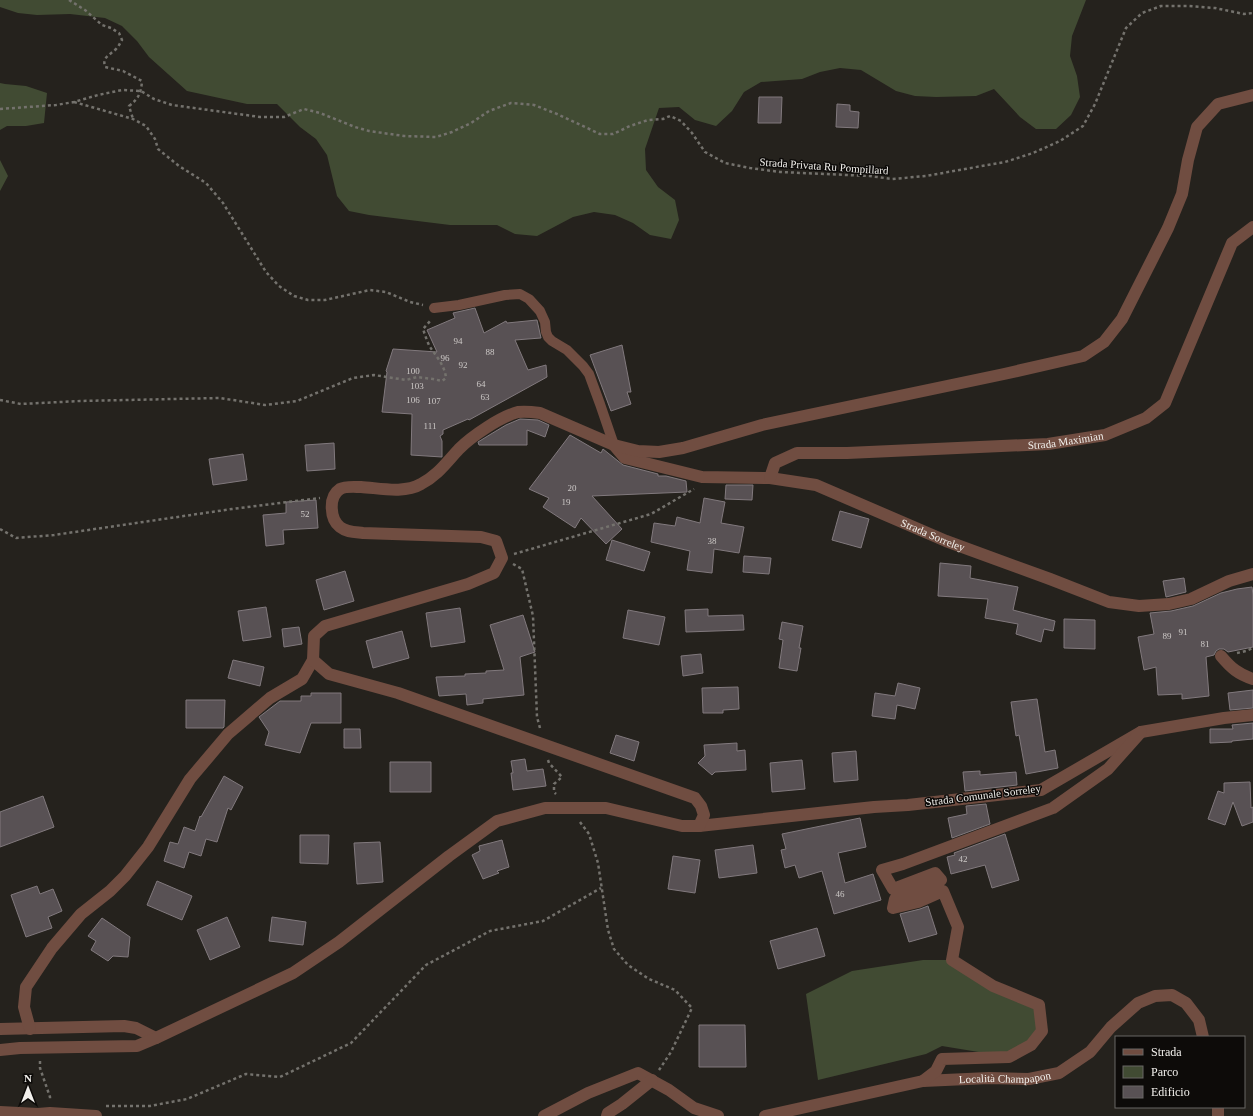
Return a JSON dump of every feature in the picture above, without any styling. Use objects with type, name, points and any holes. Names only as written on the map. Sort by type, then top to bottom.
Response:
[{"type":"street","points":[[30,1029],[24,1007],[26,987],[52,948],[81,914],[126,876],[148,847],[190,779],[228,734],[270,698],[302,678],[313,660],[314,636],[325,626],[468,584],[494,573],[502,558],[496,541],[481,537],[363,533],[347,531],[339,527],[331,512],[334,496],[340,489],[351,487],[403,490],[420,485],[440,471],[460,448],[486,428],[518,412],[530,411],[540,413],[614,445],[638,451],[660,452],[683,448],[762,425],[1083,356],[1104,342],[1122,319],[1168,228],[1182,194],[1188,160],[1197,127],[1218,104],[1253,95]]},
{"type":"street","name":"Strada Maximian","points":[[770,478],[775,463],[796,453],[847,453],[1048,444],[1106,435],[1146,418],[1166,403],[1232,243],[1253,227]]},
{"type":"street","name":"Strada Sorreley","points":[[614,445],[625,458],[702,477],[770,478],[816,485],[946,541],[1109,602],[1139,606],[1169,604],[1191,599],[1229,581],[1253,574]]},
{"type":"street","points":[[1221,656],[1231,668],[1253,679]]},
{"type":"street","points":[[313,660],[329,674],[398,693],[695,798],[701,806],[704,815],[699,826]]},
{"type":"street","name":"Strada Comunale Sorreley","points":[[0,1050],[20,1048],[137,1046],[156,1038],[293,973],[339,942],[449,856],[497,821],[545,808],[606,808],[682,826],[699,826],[1041,790],[1141,732],[1224,718],[1253,715]]},
{"type":"street","points":[[923,1081],[936,1071],[942,1059],[1009,1057],[1031,1045],[1042,1031],[1039,1006],[993,986],[952,960],[958,927],[943,891],[918,902],[893,908],[895,900],[941,880],[935,873],[893,889],[882,870],[903,864],[1053,808],[1108,769],[1141,732]]},
{"type":"street","name":"Località Champapon","points":[[765,1116],[923,1081],[989,1078],[1029,1079],[1060,1073],[1090,1052],[1111,1027],[1138,1003],[1155,996],[1172,996],[1186,1003],[1199,1020],[1203,1036]]},
{"type":"street","points":[[0,1029],[124,1026],[136,1028],[156,1038]]},
{"type":"street","points":[[544,1116],[588,1093],[638,1073],[669,1090],[694,1108],[718,1116]]},
{"type":"street","points":[[607,1116],[608,1113],[622,1104],[652,1080]]},
{"type":"street","points":[[0,1112],[38,1115],[50,1113],[96,1116]]},
{"type":"lane","points":[[434,308],[459,305],[510,294],[520,294],[529,299],[540,310],[545,322],[548,337],[568,350],[589,374],[614,445]]},
{"type":"path","points":[[68,0],[85,10],[102,25],[119,33],[122,40],[117,48],[106,57],[104,62],[105,67],[123,71],[142,82],[141,91],[136,100],[129,106],[133,119]]},
{"type":"path","name":"Strada Privata Ru Pompillard","points":[[0,109],[56,105],[122,90],[141,91],[154,99],[172,105],[260,117],[284,117],[304,109],[320,113],[362,129],[404,136],[436,137],[452,132],[471,123],[489,111],[511,103],[534,105],[558,114],[600,134],[613,134],[648,120],[663,119],[670,116],[681,121],[692,133],[705,152],[725,163],[780,172],[870,176],[892,179],[926,176],[1005,162],[1033,153],[1060,141],[1083,126],[1095,104],[1126,28],[1142,13],[1161,6],[1188,6],[1215,8],[1244,14],[1253,13]]},
{"type":"path","points":[[0,400],[21,404],[80,401],[220,398],[265,405],[297,401],[353,378],[374,375],[406,380],[417,377],[442,381],[446,378],[446,373],[430,345],[423,329],[434,317],[434,308],[410,302],[386,292],[370,290],[325,300],[308,300],[294,296],[279,286],[266,272],[223,203],[206,183],[179,166],[158,149],[155,139],[146,126],[133,119],[74,102]]},
{"type":"path","points":[[502,558],[651,514],[695,489],[702,477]]},
{"type":"path","points":[[0,528],[16,538],[54,535],[334,496]]},
{"type":"path","points":[[502,558],[522,569],[533,616],[537,718],[546,746],[549,763],[562,777],[554,784],[554,792],[562,798],[588,834],[598,863],[608,930],[614,949],[628,965],[649,979],[675,990],[692,1008],[671,1052],[652,1080]]},
{"type":"path","points":[[105,1106],[150,1106],[187,1099],[246,1074],[280,1077],[351,1043],[426,966],[490,931],[542,921],[601,888]]},
{"type":"path","points":[[39,1048],[40,1068],[50,1097],[50,1113]]},
{"type":"green space","points":[[0,0],[1086,0],[1072,36],[1070,56],[1077,76],[1080,97],[1071,115],[1056,129],[1036,129],[1020,117],[994,89],[976,96],[915,96],[896,91],[861,70],[840,68],[820,72],[802,79],[761,82],[744,92],[732,111],[716,126],[695,120],[679,107],[659,108],[645,149],[646,170],[658,187],[675,200],[679,220],[671,239],[650,235],[633,223],[615,215],[594,212],[573,217],[537,236],[515,234],[497,225],[450,225],[369,215],[349,211],[337,196],[327,155],[316,139],[300,127],[277,104],[247,104],[187,91],[149,57],[137,41],[122,26],[105,18],[70,14],[37,15],[18,13],[0,7]]},
{"type":"green space","points":[[0,83],[26,86],[47,93],[44,123],[26,126],[7,126],[0,130]]},
{"type":"green space","points":[[0,160],[8,176],[0,191]]},
{"type":"green space","points":[[923,960],[952,960],[1039,1005],[1042,1031],[1009,1057],[942,1046],[926,1054],[818,1080],[806,994],[852,971]]},
{"type":"building","points":[[759,97],[782,97],[781,123],[758,123]]},
{"type":"building","points":[[837,104],[850,105],[850,111],[859,112],[858,128],[836,127]]},
{"type":"building","points":[[475,308],[484,333],[506,321],[507,323],[537,320],[541,338],[515,340],[528,370],[546,365],[547,377],[469,420],[468,419],[443,430],[443,434],[440,436],[442,441],[442,457],[411,455],[412,414],[382,412],[386,371],[393,349],[437,352],[427,330],[455,318],[453,313]]},
{"type":"building","points":[[622,345],[631,392],[627,392],[631,404],[611,411],[590,355]]},
{"type":"building","points":[[520,419],[538,420],[549,425],[545,437],[527,430],[527,445],[479,445],[478,442],[506,425]]},
{"type":"building","points":[[570,435],[601,453],[603,449],[623,465],[658,474],[658,476],[666,476],[686,481],[687,492],[592,496],[622,529],[606,544],[581,518],[575,528],[543,507],[549,498],[529,489]]},
{"type":"building","points":[[334,443],[335,469],[307,471],[305,445]]},
{"type":"building","points":[[243,454],[247,480],[213,485],[209,459]]},
{"type":"building","points":[[726,485],[753,485],[752,500],[725,499]]},
{"type":"building","points":[[704,498],[725,502],[721,523],[744,527],[739,553],[714,549],[712,573],[687,570],[690,551],[651,542],[654,523],[675,526],[677,517],[700,523]]},
{"type":"building","points":[[316,500],[318,528],[283,530],[284,544],[266,546],[263,515],[286,513],[286,502]]},
{"type":"building","points":[[840,511],[869,519],[861,548],[832,540]]},
{"type":"building","points":[[612,540],[650,552],[644,571],[606,560]]},
{"type":"building","points":[[744,556],[771,558],[769,574],[743,572]]},
{"type":"building","points":[[940,563],[971,566],[970,578],[1018,587],[1013,610],[1055,621],[1053,631],[1044,629],[1041,642],[1016,634],[1018,624],[985,618],[988,599],[938,596]]},
{"type":"building","points":[[345,571],[354,601],[324,610],[316,580]]},
{"type":"building","points":[[1184,578],[1186,592],[1166,597],[1163,581]]},
{"type":"building","points":[[1252,587],[1253,647],[1228,652],[1224,649],[1219,649],[1214,655],[1206,657],[1209,696],[1182,699],[1182,694],[1158,695],[1156,667],[1144,670],[1138,637],[1154,634],[1150,613],[1171,611],[1193,606],[1221,593]]},
{"type":"building","points":[[266,607],[271,637],[243,641],[238,611]]},
{"type":"building","points":[[460,608],[465,642],[431,647],[426,613]]},
{"type":"building","points":[[708,609],[708,616],[743,615],[744,630],[686,632],[685,610]]},
{"type":"building","points":[[628,610],[665,617],[659,645],[623,638]]},
{"type":"building","points":[[523,615],[535,652],[520,657],[524,695],[483,699],[483,703],[467,705],[466,694],[439,696],[436,677],[465,676],[465,674],[504,670],[490,625]]},
{"type":"building","points":[[1064,619],[1095,620],[1095,649],[1064,648]]},
{"type":"building","points":[[782,622],[803,626],[797,671],[779,668],[783,640],[779,639]]},
{"type":"building","points":[[299,627],[302,644],[284,647],[282,629]]},
{"type":"building","points":[[402,631],[409,658],[373,668],[366,641]]},
{"type":"building","points":[[701,654],[703,673],[683,676],[681,656]]},
{"type":"building","points":[[233,660],[264,667],[260,686],[228,678]]},
{"type":"building","points":[[898,683],[920,688],[915,709],[897,705],[895,719],[872,716],[875,693],[895,696]]},
{"type":"building","points":[[738,687],[739,709],[723,710],[723,713],[703,713],[702,688]]},
{"type":"building","points":[[1253,690],[1253,708],[1230,710],[1228,693]]},
{"type":"building","points":[[311,693],[341,693],[341,723],[311,723],[300,753],[265,745],[269,732],[259,717],[280,701],[301,701],[301,696],[311,696]]},
{"type":"building","points":[[1037,699],[1045,752],[1055,750],[1058,768],[1026,774],[1019,735],[1016,736],[1011,702]]},
{"type":"building","points":[[186,700],[225,700],[224,727],[186,728]]},
{"type":"building","points":[[1253,723],[1253,739],[1210,743],[1210,729],[1233,729],[1232,725]]},
{"type":"building","points":[[344,729],[360,729],[361,748],[344,748]]},
{"type":"building","points":[[616,735],[639,742],[634,761],[610,753]]},
{"type":"building","points":[[737,743],[737,751],[745,750],[746,770],[715,772],[712,775],[698,763],[705,756],[704,745]]},
{"type":"building","points":[[856,751],[858,780],[834,782],[832,753]]},
{"type":"building","points":[[525,759],[527,771],[543,769],[546,786],[513,790],[511,761]]},
{"type":"building","points":[[802,760],[805,789],[772,792],[770,763]]},
{"type":"building","points":[[390,762],[431,762],[431,792],[390,792]]},
{"type":"building","points":[[980,771],[980,775],[1016,772],[1017,785],[965,791],[963,772]]},
{"type":"building","points":[[224,776],[243,787],[231,810],[228,808],[217,842],[206,839],[201,856],[189,852],[184,868],[164,861],[170,842],[178,844],[184,827],[195,831],[200,816],[201,817]]},
{"type":"building","points":[[1250,782],[1253,822],[1242,826],[1233,802],[1225,825],[1208,819],[1218,791],[1224,793],[1224,783]]},
{"type":"building","points":[[43,796],[54,827],[0,847],[0,812]]},
{"type":"building","points":[[986,804],[990,824],[952,838],[948,818],[967,814],[966,806]]},
{"type":"building","points":[[860,818],[866,847],[838,853],[845,883],[873,874],[881,900],[834,914],[822,871],[799,878],[795,865],[785,868],[781,850],[786,849],[782,834]]},
{"type":"building","points":[[1005,834],[1019,880],[992,888],[985,865],[951,874],[947,857]]},
{"type":"building","points":[[300,835],[329,835],[328,864],[300,863]]},
{"type":"building","points":[[502,840],[509,867],[497,871],[499,873],[483,879],[472,855],[480,851],[479,846]]},
{"type":"building","points":[[380,842],[383,882],[357,884],[354,843]]},
{"type":"building","points":[[753,845],[757,873],[719,878],[715,850]]},
{"type":"building","points":[[673,856],[700,860],[695,893],[668,889]]},
{"type":"building","points":[[157,881],[192,896],[182,920],[147,905]]},
{"type":"building","points":[[37,886],[40,894],[53,889],[62,911],[48,917],[52,928],[26,937],[11,895]]},
{"type":"building","points":[[928,906],[937,934],[909,942],[900,914]]},
{"type":"building","points":[[227,917],[240,947],[210,960],[197,930]]},
{"type":"building","points":[[272,917],[306,922],[303,945],[269,941]]},
{"type":"building","points":[[102,918],[130,937],[128,957],[113,956],[108,961],[91,950],[96,941],[88,936]]},
{"type":"building","points":[[817,928],[825,956],[778,969],[770,941]]},
{"type":"building","points":[[699,1025],[745,1025],[746,1067],[699,1067]]}]
